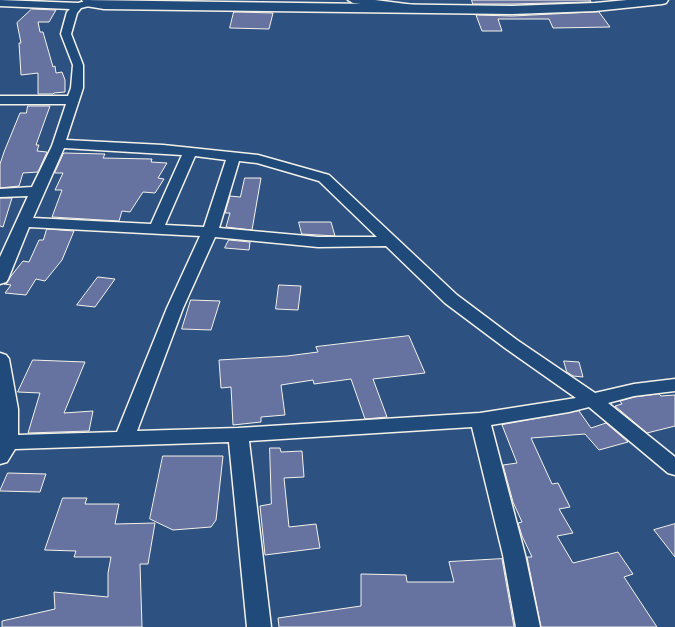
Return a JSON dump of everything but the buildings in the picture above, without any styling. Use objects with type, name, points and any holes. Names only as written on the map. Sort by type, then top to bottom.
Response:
[{"type":"main road","points":[[85,3],[104,5],[512,10],[582,8],[625,2],[662,0]]},
{"type":"street","points":[[354,0],[414,8]]},
{"type":"street","points":[[0,3],[85,3]]},
{"type":"street","points":[[1,273],[59,144],[77,88],[78,65],[66,34],[72,12],[85,3]]},
{"type":"street","points":[[0,100],[73,100]]},
{"type":"street","points":[[59,144],[163,149],[258,159],[324,178],[451,300],[593,401],[675,468]]},
{"type":"street","points":[[156,229],[190,152]]},
{"type":"street","points":[[125,438],[165,332],[194,263],[210,232],[234,156]]},
{"type":"street","points":[[0,193],[39,191]]},
{"type":"street","points":[[24,222],[210,232],[318,242],[390,241]]},
{"type":"street","points":[[0,359],[8,409],[4,450],[125,438],[238,435],[480,420],[569,406],[634,390],[675,385]]},
{"type":"street","points":[[480,420],[514,554],[528,627]]},
{"type":"street","points":[[238,435],[259,627]]}]
